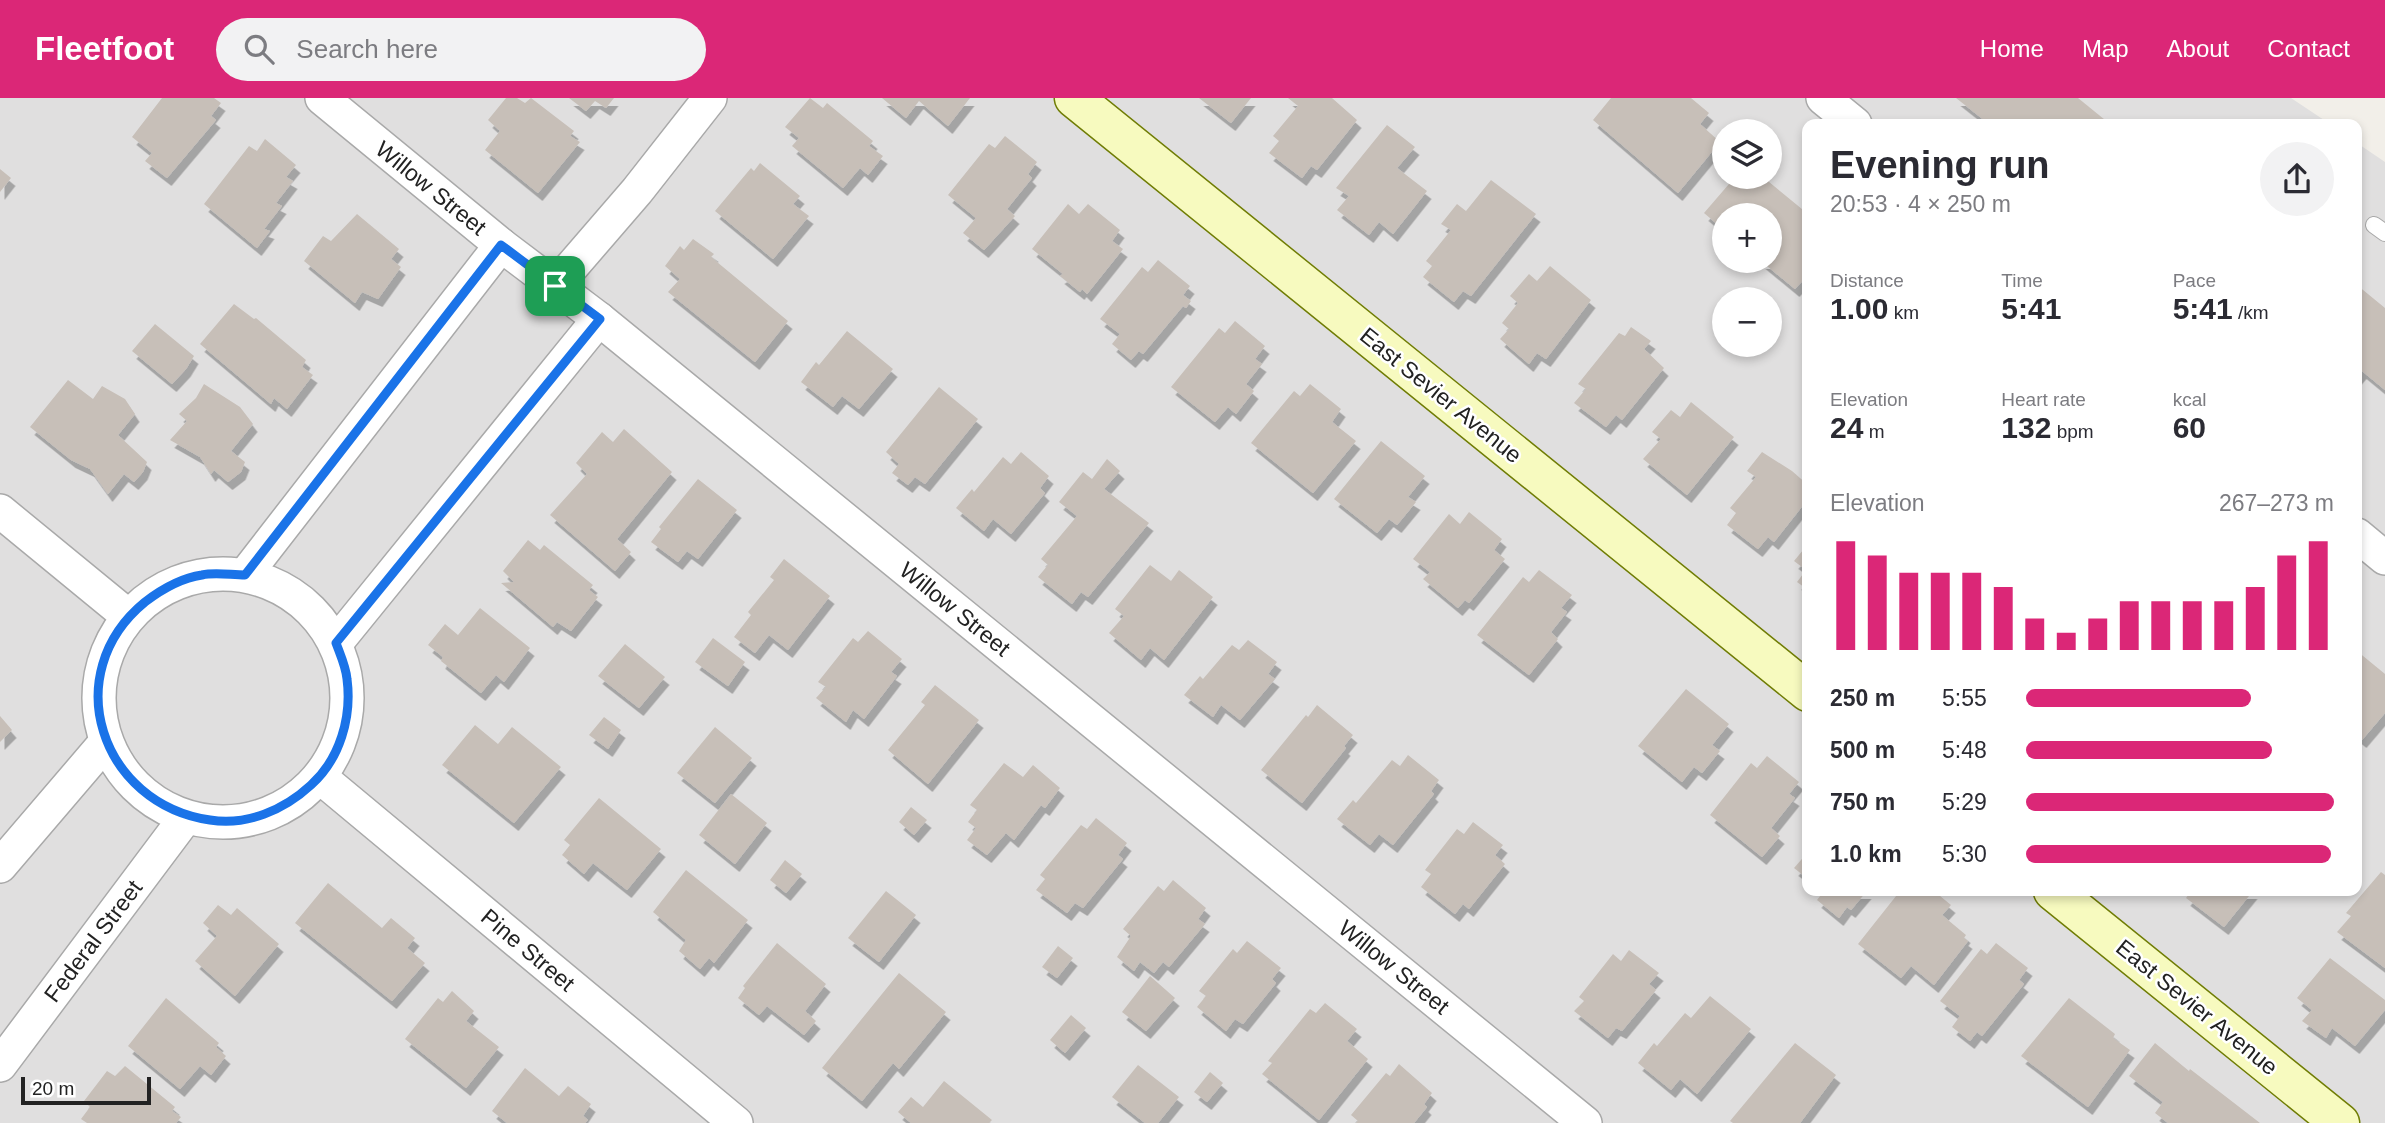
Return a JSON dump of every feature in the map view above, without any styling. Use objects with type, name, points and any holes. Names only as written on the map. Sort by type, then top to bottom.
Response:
[{"type":"street","name":"Willow Street","points":[[322,98],[501,245],[600,319],[1585,1123]]},
{"type":"street","points":[[555,286],[637,191],[710,98]]},
{"type":"street","name":"East Sevier Avenue","points":[[1074,98],[1802,687]]},
{"type":"street","points":[[1823,98],[1849,119]]},
{"type":"street","points":[[245,575],[501,245]]},
{"type":"street","points":[[336,643],[600,319]]},
{"type":"street","points":[[0,511],[128,616]]},
{"type":"street","points":[[2362,539],[2385,558]]},
{"type":"street","points":[[202,575],[245,575],[282,587],[314,611],[336,643],[347,677],[348,712],[339,747],[320,777],[293,802],[260,817],[223,822],[186,817],[152,800],[125,775],[106,742],[98,709],[100,675],[110,644],[128,616],[169,586],[202,575]]},
{"type":"street","points":[[0,866],[106,742]]},
{"type":"street","name":"Pine Street","points":[[320,777],[736,1123]]},
{"type":"street","name":"Federal Street","points":[[0,1065],[186,817]]},
{"type":"street","name":"East Sevier Avenue","points":[[2059,896],[2340,1123]]},
{"type":"shaded area","points":[[0,98],[2291,98],[2322,119],[1802,119],[1802,896],[2362,896],[2362,146],[2385,162],[2385,1123],[0,1123]]},
{"type":"building","points":[[162,98],[214,98],[221,103],[211,116],[216,120],[167,178],[145,161],[152,153],[132,137]]},
{"type":"building","points":[[506,98],[517,98],[525,103],[531,98],[574,131],[570,136],[580,142],[538,193],[485,150],[500,131],[488,120]]},
{"type":"building","points":[[569,98],[614,98],[606,108],[595,101],[586,111]]},
{"type":"building","points":[[810,98],[823,108],[827,103],[873,141],[869,146],[883,156],[868,175],[860,168],[843,188],[792,146],[799,138],[785,127]]},
{"type":"building","points":[[882,98],[970,98],[948,126],[919,101],[906,118]]},
{"type":"building","points":[[1199,98],[1251,98],[1231,123]]},
{"type":"building","points":[[1288,98],[1332,98],[1357,120],[1317,170],[1311,166],[1302,178],[1269,153],[1279,141],[1273,136],[1298,106]]},
{"type":"building","points":[[1611,98],[1691,98],[1709,113],[1700,124],[1712,135],[1712,152],[1678,193],[1593,120]]},
{"type":"building","points":[[1956,98],[2078,98],[2104,119],[1983,119]]},
{"type":"building","points":[[1387,125],[1415,147],[1397,168],[1427,191],[1393,234],[1379,222],[1369,235],[1337,210],[1349,196],[1336,188]]},
{"type":"building","points":[[1005,136],[1037,162],[1028,174],[1032,178],[1007,209],[1015,216],[984,250],[963,233],[976,218],[948,195],[989,144],[995,148]]},
{"type":"building","points":[[265,139],[296,165],[286,177],[293,181],[276,203],[282,206],[264,229],[270,231],[257,248],[204,204],[249,146],[257,151]]},
{"type":"building","points":[[760,163],[800,196],[793,204],[809,216],[773,259],[715,211],[751,168],[754,171]]},
{"type":"building","points":[[0,169],[11,178],[0,192]]},
{"type":"building","points":[[1491,180],[1536,214],[1471,296],[1463,291],[1454,302],[1423,277],[1432,266],[1426,261],[1451,230],[1441,224],[1457,204],[1466,211]]},
{"type":"building","points":[[1725,189],[1778,189],[1802,209],[1802,281],[1795,289],[1776,273],[1782,273],[1782,203],[1713,203]]},
{"type":"building","points":[[1068,204],[1079,214],[1088,204],[1120,230],[1112,241],[1123,249],[1087,294],[1082,289],[1080,292],[1060,276],[1063,274],[1032,249]]},
{"type":"building","points":[[1712,204],[1712,220],[1704,213]]},
{"type":"building","points":[[357,214],[399,249],[391,259],[401,267],[378,299],[362,292],[355,303],[304,261],[323,236],[331,241]]},
{"type":"building","points":[[693,239],[714,254],[711,257],[788,321],[755,362],[668,292],[680,279],[665,266],[680,246],[684,250]]},
{"type":"building","points":[[1158,260],[1190,286],[1183,295],[1191,301],[1186,308],[1183,306],[1143,354],[1139,351],[1131,360],[1112,344],[1120,334],[1100,319],[1142,267],[1148,272]]},
{"type":"building","points":[[1550,266],[1591,300],[1546,359],[1537,353],[1529,364],[1500,339],[1509,329],[1502,323],[1518,303],[1510,296],[1529,274],[1537,281]]},
{"type":"building","points":[[2362,289],[2385,308],[2385,390],[2362,371]]},
{"type":"building","points":[[234,304],[256,318],[306,360],[302,367],[313,375],[287,409],[274,398],[271,404],[200,344]]},
{"type":"building","points":[[1235,321],[1265,346],[1255,359],[1262,364],[1246,384],[1254,391],[1236,414],[1228,407],[1215,422],[1171,387],[1219,328],[1225,333]]},
{"type":"building","points":[[155,324],[194,356],[172,384],[132,351]]},
{"type":"building","points":[[1631,327],[1651,341],[1644,349],[1664,368],[1622,420],[1616,415],[1606,427],[1574,403],[1586,389],[1578,384],[1619,333],[1625,336]]},
{"type":"building","points":[[847,331],[893,369],[859,409],[842,396],[833,407],[801,382],[816,362],[819,365]]},
{"type":"building","points":[[68,380],[93,399],[102,386],[125,399],[135,414],[118,435],[147,462],[134,482],[124,474],[108,494],[90,469],[71,460],[30,427]]},
{"type":"building","points":[[204,384],[240,407],[253,424],[231,451],[245,462],[241,472],[228,482],[214,470],[211,474],[200,457],[170,440],[187,421],[179,414],[196,398]]},
{"type":"building","points":[[1310,384],[1341,409],[1332,422],[1356,441],[1313,493],[1251,443],[1294,391],[1300,396]]},
{"type":"building","points":[[939,387],[978,419],[925,484],[915,477],[908,485],[892,473],[899,464],[886,452]]},
{"type":"building","points":[[1691,402],[1734,437],[1687,495],[1643,459],[1661,439],[1652,432],[1671,410],[1680,417]]},
{"type":"building","points":[[624,429],[672,472],[617,539],[631,552],[615,571],[550,515],[587,474],[576,463],[602,432],[613,442]]},
{"type":"building","points":[[1381,441],[1425,476],[1408,497],[1416,502],[1397,525],[1389,519],[1377,533],[1334,499]]},
{"type":"building","points":[[1021,452],[1049,476],[1040,488],[1045,493],[1011,534],[993,519],[984,531],[956,508],[972,489],[974,492],[1003,457],[1011,464]]},
{"type":"building","points":[[1762,452],[1802,480],[1802,507],[1774,542],[1768,537],[1758,549],[1727,525],[1736,513],[1730,508],[1756,477],[1747,471]]},
{"type":"building","points":[[1107,459],[1120,471],[1104,489],[1149,523],[1088,597],[1081,592],[1072,604],[1038,577],[1048,565],[1041,559],[1077,516],[1059,502],[1083,472],[1092,479]]},
{"type":"building","points":[[698,479],[737,510],[698,559],[687,551],[678,562],[651,542],[661,529],[659,527]]},
{"type":"building","points":[[1469,512],[1502,539],[1494,550],[1505,559],[1469,603],[1465,600],[1458,608],[1423,579],[1430,572],[1413,559],[1449,514],[1460,524]]},
{"type":"building","points":[[528,540],[540,550],[544,545],[593,585],[589,590],[598,597],[571,631],[557,622],[553,627],[501,583],[514,582],[503,571]]},
{"type":"building","points":[[1802,551],[1802,567],[1794,561]]},
{"type":"building","points":[[784,559],[830,596],[788,650],[769,635],[755,653],[734,637],[751,615],[748,612],[774,580],[770,577]]},
{"type":"building","points":[[1150,565],[1171,581],[1179,570],[1213,597],[1164,660],[1150,648],[1141,660],[1109,633],[1124,616],[1115,609]]},
{"type":"building","points":[[1539,570],[1572,595],[1561,608],[1567,612],[1551,632],[1558,639],[1529,675],[1477,635],[1523,577],[1529,582]]},
{"type":"building","points":[[480,608],[530,648],[504,682],[496,675],[481,693],[441,661],[443,657],[428,645],[445,624],[458,635]]},
{"type":"building","points":[[868,631],[902,659],[891,672],[897,676],[864,719],[853,710],[846,722],[816,698],[826,687],[818,682],[853,638],[858,642]]},
{"type":"building","points":[[713,638],[745,662],[728,686],[695,662]]},
{"type":"building","points":[[1248,640],[1277,662],[1268,674],[1275,679],[1240,720],[1221,705],[1213,717],[1184,695],[1200,676],[1203,679],[1232,645],[1239,650]]},
{"type":"building","points":[[625,644],[665,677],[639,708],[598,676]]},
{"type":"building","points":[[2362,655],[2385,674],[2385,713],[2362,740]]},
{"type":"building","points":[[935,685],[979,720],[928,784],[888,750],[925,705],[921,702]]},
{"type":"building","points":[[1686,689],[1729,724],[1712,745],[1720,751],[1702,773],[1694,767],[1682,782],[1638,746]]},
{"type":"building","points":[[1317,705],[1353,735],[1344,746],[1346,748],[1302,803],[1261,770]]},
{"type":"building","points":[[0,716],[12,730],[0,742]]},
{"type":"building","points":[[604,717],[621,730],[608,749],[589,735]]},
{"type":"building","points":[[475,725],[498,744],[512,727],[561,767],[514,823],[442,765]]},
{"type":"building","points":[[715,727],[752,758],[715,803],[677,773]]},
{"type":"building","points":[[1408,755],[1439,780],[1431,791],[1434,794],[1393,845],[1379,834],[1370,845],[1337,819],[1353,800],[1356,803],[1392,760],[1400,766]]},
{"type":"building","points":[[1767,756],[1799,782],[1789,794],[1795,798],[1771,828],[1780,836],[1762,857],[1710,815],[1751,763],[1757,768]]},
{"type":"building","points":[[1004,763],[1023,777],[1033,765],[1060,788],[1045,808],[1041,805],[1014,840],[1006,833],[987,855],[967,840],[976,828],[968,822],[977,810],[970,805]]},
{"type":"building","points":[[731,794],[767,823],[735,864],[699,835]]},
{"type":"building","points":[[599,798],[661,849],[627,890],[593,863],[584,874],[562,855],[570,845],[564,840]]},
{"type":"building","points":[[911,807],[927,820],[914,835],[899,822]]},
{"type":"building","points":[[1096,818],[1127,843],[1118,855],[1123,859],[1083,908],[1075,903],[1067,913],[1036,890],[1045,879],[1040,875],[1081,825],[1087,829]]},
{"type":"building","points":[[1473,822],[1503,845],[1495,855],[1505,864],[1469,909],[1463,904],[1455,914],[1421,887],[1431,874],[1425,870],[1457,829],[1464,834]]},
{"type":"building","points":[[1802,859],[1802,874],[1794,868]]},
{"type":"building","points":[[785,860],[802,874],[786,893],[770,880]]},
{"type":"building","points":[[686,870],[748,920],[714,963],[709,958],[700,969],[679,951],[686,940],[653,912]]},
{"type":"building","points":[[2381,872],[2385,875],[2385,968],[2337,932],[2351,916],[2346,913]]},
{"type":"building","points":[[1173,880],[1206,908],[1198,919],[1205,924],[1169,967],[1163,962],[1154,973],[1140,962],[1134,971],[1117,957],[1131,936],[1123,929],[1158,886],[1164,891]]},
{"type":"building","points":[[328,883],[382,928],[391,918],[415,938],[407,948],[425,963],[392,1001],[295,923]]},
{"type":"building","points":[[886,891],[916,915],[879,962],[848,938]]},
{"type":"building","points":[[1820,896],[1863,896],[1851,910],[1847,907],[1839,918],[1817,900]]},
{"type":"building","points":[[1896,896],[1940,896],[1951,905],[1942,915],[1966,935],[1964,938],[1968,941],[1934,985],[1911,966],[1901,978],[1858,944]]},
{"type":"building","points":[[2187,896],[2249,896],[2224,927],[2186,898]]},
{"type":"building","points":[[218,905],[231,915],[237,908],[279,944],[235,996],[195,961],[217,936],[203,923]]},
{"type":"building","points":[[1247,941],[1281,968],[1272,979],[1276,983],[1243,1024],[1235,1019],[1226,1031],[1197,1007],[1206,996],[1199,991],[1233,949],[1237,953]]},
{"type":"building","points":[[777,943],[826,984],[805,1011],[816,1021],[804,1035],[767,1006],[759,1015],[738,998],[745,988],[743,986]]},
{"type":"building","points":[[1996,943],[2028,968],[2019,980],[2024,984],[1982,1036],[1977,1032],[1970,1041],[1952,1027],[1960,1016],[1940,1001],[1981,949],[1987,954]]},
{"type":"building","points":[[1058,946],[1073,958],[1057,978],[1042,967]]},
{"type":"building","points":[[1629,950],[1659,973],[1649,984],[1656,990],[1622,1031],[1616,1028],[1608,1038],[1574,1011],[1584,1001],[1579,997],[1613,954],[1621,961]]},
{"type":"building","points":[[2330,958],[2385,1000],[2385,1010],[2355,1046],[2332,1028],[2326,1038],[2302,1021],[2312,1010],[2297,998]]},
{"type":"building","points":[[899,973],[946,1012],[899,1069],[893,1063],[862,1101],[822,1068]]},
{"type":"building","points":[[1150,976],[1175,998],[1146,1031],[1122,1012]]},
{"type":"building","points":[[452,991],[474,1011],[466,1021],[499,1047],[466,1088],[405,1039],[438,998],[443,1002]]},
{"type":"building","points":[[1710,996],[1751,1029],[1697,1094],[1680,1079],[1671,1090],[1638,1063],[1654,1043],[1657,1046],[1685,1013],[1691,1018]]},
{"type":"building","points":[[166,998],[219,1043],[216,1047],[226,1056],[211,1075],[200,1066],[180,1089],[128,1046]]},
{"type":"building","points":[[2069,998],[2115,1034],[2113,1038],[2130,1050],[2088,1107],[2021,1056]]},
{"type":"building","points":[[1325,1003],[1357,1029],[1347,1041],[1368,1059],[1319,1120],[1262,1074],[1272,1063],[1268,1061],[1310,1009],[1316,1013]]},
{"type":"building","points":[[1071,1015],[1086,1028],[1065,1053],[1050,1040]]},
{"type":"building","points":[[1795,1043],[1836,1075],[1800,1123],[1730,1121]]},
{"type":"building","points":[[2155,1043],[2260,1123],[2168,1123],[2155,1113],[2163,1102],[2129,1076]]},
{"type":"building","points":[[1399,1064],[1432,1093],[1424,1104],[1427,1107],[1414,1123],[1356,1123],[1358,1121],[1351,1115],[1386,1073],[1390,1076]]},
{"type":"building","points":[[1138,1065],[1179,1097],[1158,1123],[1145,1123],[1112,1097]]},
{"type":"building","points":[[125,1066],[175,1107],[172,1111],[181,1117],[176,1123],[87,1123],[81,1119],[90,1107],[84,1101],[107,1071],[115,1076]]},
{"type":"building","points":[[525,1068],[559,1096],[568,1086],[591,1104],[583,1116],[588,1120],[585,1123],[507,1123],[492,1111]]},
{"type":"building","points":[[1210,1072],[1223,1083],[1207,1102],[1194,1092]]},
{"type":"building","points":[[944,1081],[992,1120],[989,1123],[911,1123],[898,1112],[911,1097],[923,1107]]},
{"type":"route","points":[[501,245],[555,286],[600,319],[336,643],[347,677],[348,712],[339,747],[320,777],[293,802],[260,817],[223,822],[186,817],[152,800],[125,775],[106,742],[98,709],[100,675],[110,644],[128,616],[169,586],[202,575],[245,575],[501,245]]}]
